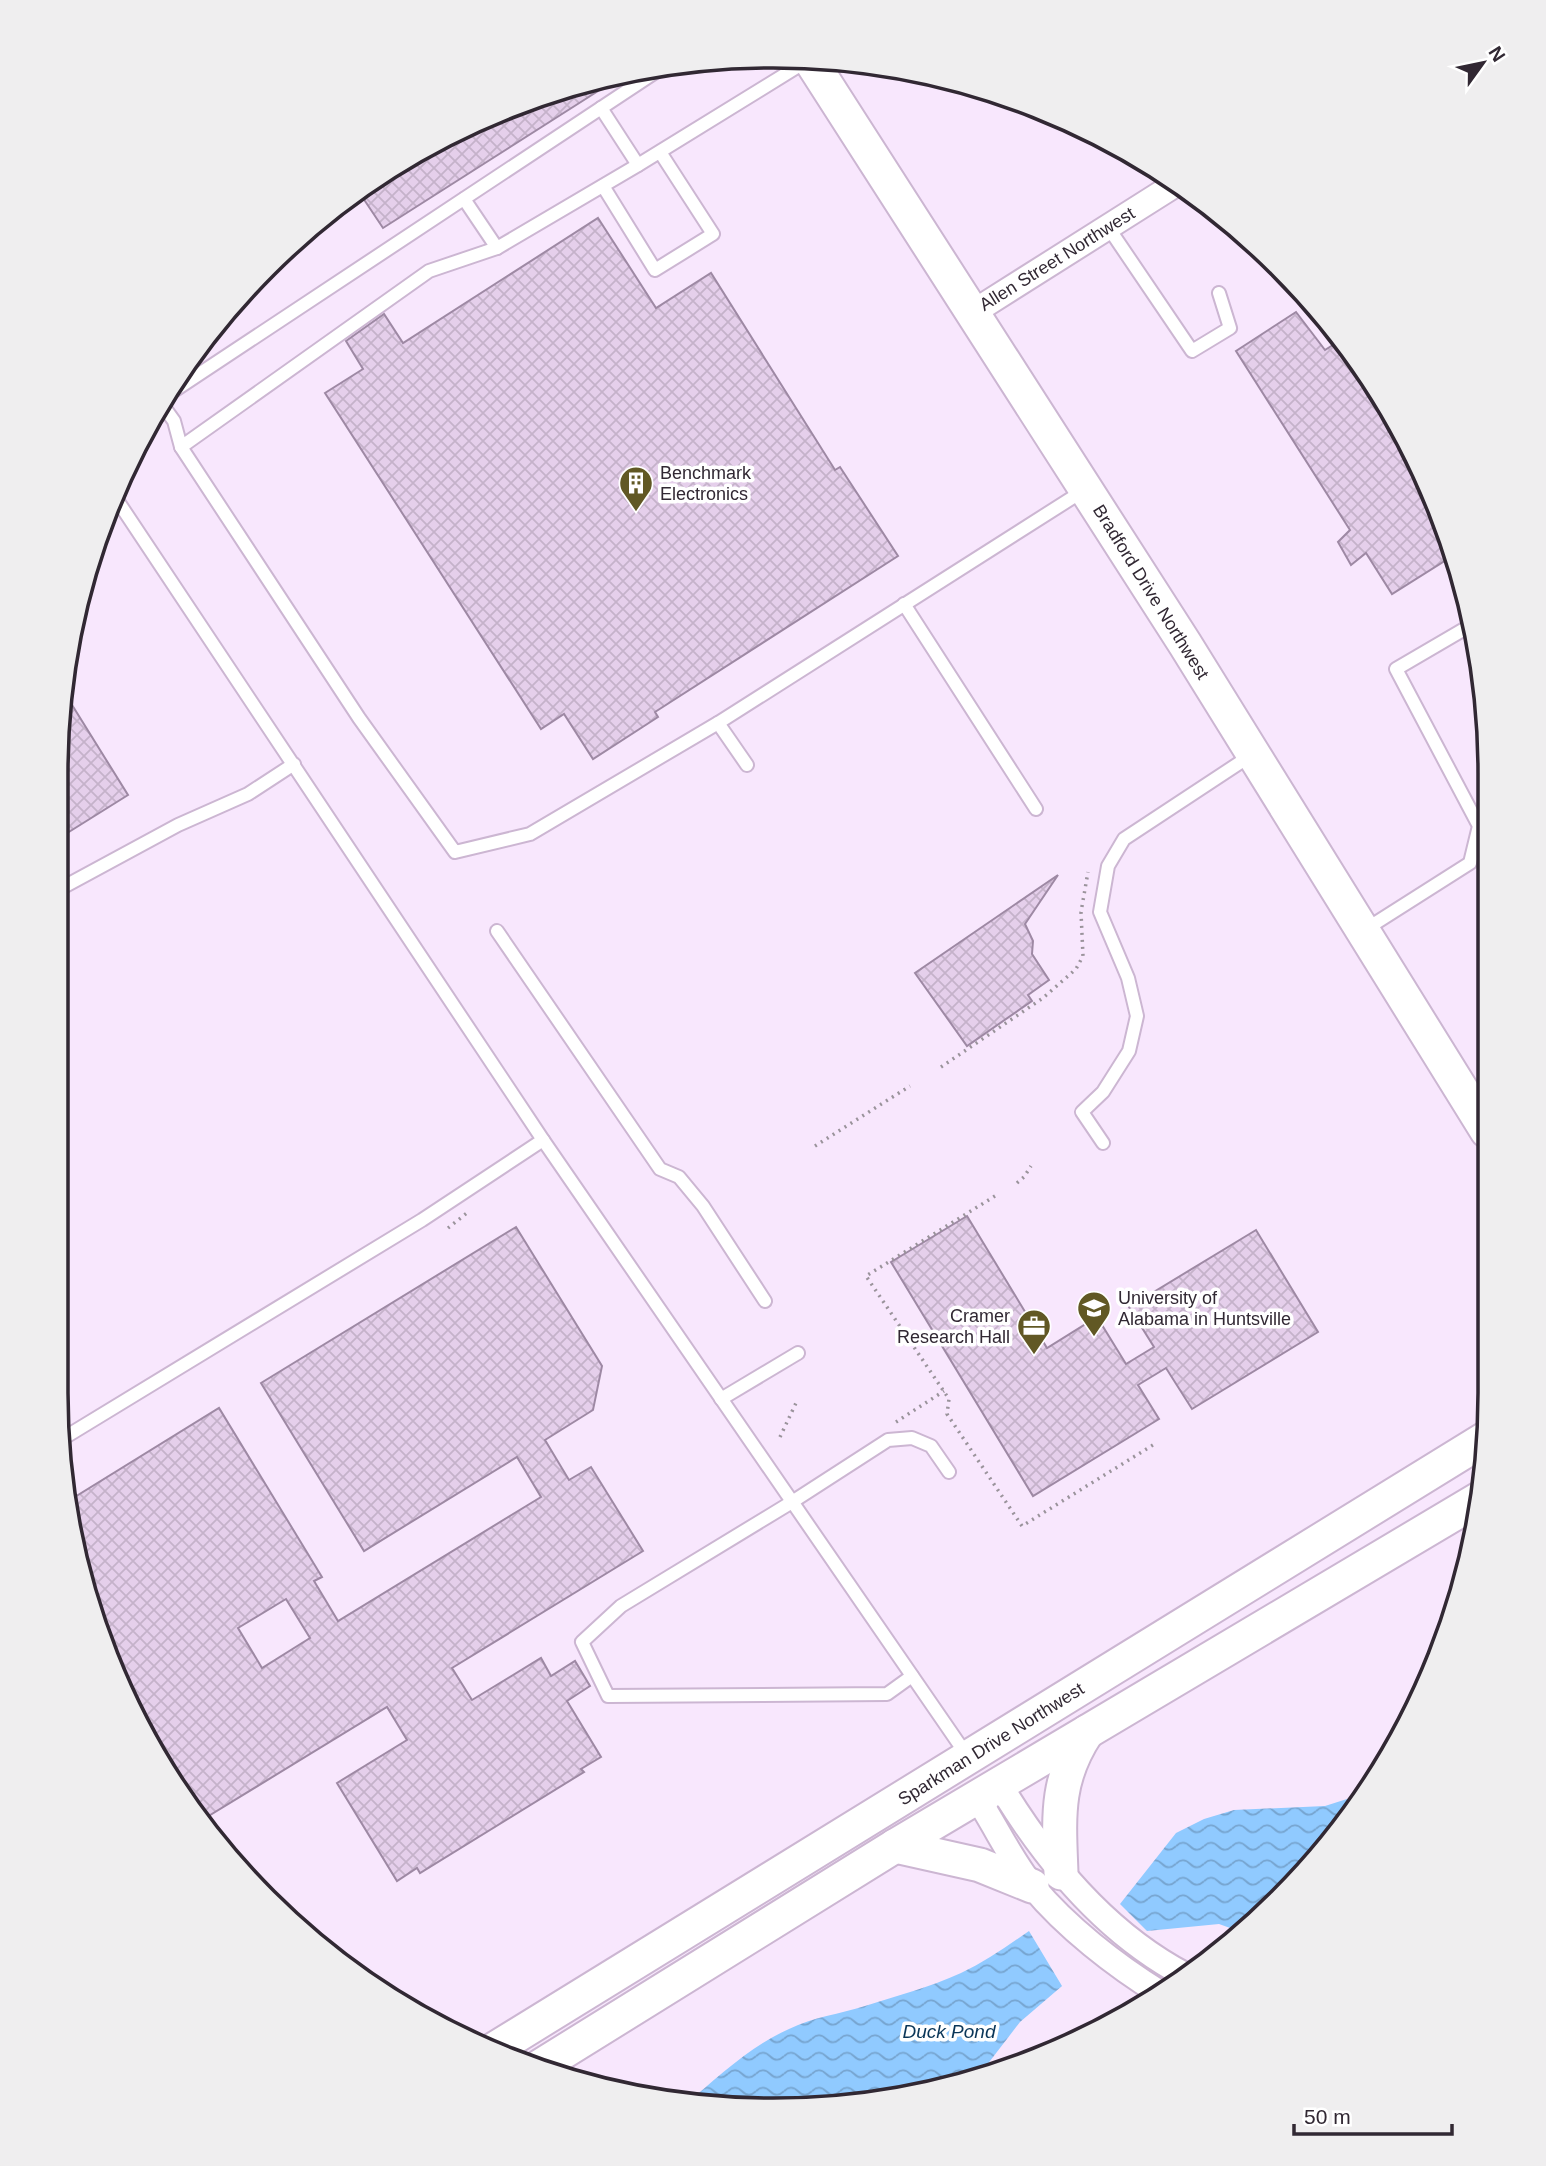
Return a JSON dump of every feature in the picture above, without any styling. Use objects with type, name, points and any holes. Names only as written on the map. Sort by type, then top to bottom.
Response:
[{"type":"main road","name":"Bradford Drive Northwest","points":[[817,70],[1086,489],[1478,1116]]},
{"type":"main road","name":"Sparkman Drive Northwest","points":[[503,2044],[1475,1445]]},
{"type":"main road","name":"Sparkman Drive Northwest","points":[[549,2061],[895,1846],[1468,1505]]},
{"type":"main road","points":[[895,1846],[1047,1879],[1061,1794],[1074,1751],[1087,1732]]},
{"type":"street","name":"Allen Street Northwest","points":[[972,313],[1168,189]]},
{"type":"street","points":[[968,1758],[988,1791],[1006,1796],[1033,1838],[1058,1912],[1123,1970],[1151,1987]]},
{"type":"street","points":[[1047,1879],[1100,1913],[1153,1958],[1177,1971]]},
{"type":"lane","points":[[181,447],[429,271],[497,248],[794,69]]},
{"type":"lane","points":[[186,383],[642,81]]},
{"type":"lane","points":[[601,108],[638,165]]},
{"type":"lane","points":[[603,186],[654,270],[713,234],[660,152]]},
{"type":"lane","points":[[464,199],[497,248]]},
{"type":"lane","points":[[1108,227],[1192,351],[1230,328],[1219,293]]},
{"type":"lane","points":[[168,412],[174,421],[181,447],[359,718],[455,852],[530,834],[718,723],[1086,489]]},
{"type":"lane","points":[[121,506],[543,1140],[968,1758]]},
{"type":"lane","points":[[904,604],[1036,809]]},
{"type":"lane","points":[[1463,630],[1396,669],[1478,824]]},
{"type":"lane","points":[[718,723],[747,765]]},
{"type":"lane","points":[[1103,1143],[1082,1112],[1104,1092],[1129,1051],[1138,1016],[1128,978],[1100,912],[1108,866],[1124,839],[1253,754]]},
{"type":"lane","points":[[68,884],[177,825],[248,793],[294,764]]},
{"type":"lane","points":[[1363,931],[1470,863],[1478,830]]},
{"type":"lane","points":[[497,931],[660,1169],[679,1177],[703,1206],[765,1301]]},
{"type":"lane","points":[[70,1434],[422,1220],[543,1140]]},
{"type":"lane","points":[[721,1399],[798,1353]]},
{"type":"lane","points":[[912,1676],[887,1694],[608,1696],[582,1642],[621,1606],[792,1503],[888,1440],[912,1438],[931,1446],[949,1472]]},
{"type":"path","points":[[941,1067],[1043,999],[1076,969],[1083,956],[1081,902],[1089,870]]},
{"type":"path","points":[[815,1146],[911,1086]]},
{"type":"path","points":[[1017,1183],[1031,1166]]},
{"type":"path","points":[[995,1196],[866,1276],[949,1399],[947,1414],[1022,1526],[1153,1445]]},
{"type":"path","points":[[448,1228],[467,1213]]},
{"type":"path","points":[[895,1422],[944,1391]]},
{"type":"path","points":[[780,1437],[796,1403]]},
{"type":"shaded area","points":[[773,68],[819,70],[865,74],[955,92],[1043,122],[1085,141],[1165,187],[1202,214],[1238,243],[1303,308],[1359,381],[1405,461],[1424,503],[1454,591],[1472,681],[1478,773],[1478,1393],[1472,1485],[1454,1575],[1424,1663],[1405,1705],[1359,1785],[1332,1822],[1303,1858],[1238,1923],[1165,1979],[1085,2025],[1043,2044],[955,2074],[865,2092],[773,2098],[681,2092],[591,2074],[503,2044],[461,2025],[381,1979],[308,1923],[243,1858],[187,1785],[141,1705],[106,1620],[82,1530],[70,1439],[68,773],[74,681],[82,636],[92,591],[122,503],[163,421],[187,381],[243,308],[308,243],[381,187],[421,163],[461,141],[546,106],[591,92],[681,74]]},
{"type":"water","points":[[1350,1797],[1303,1858],[1231,1928],[1219,1924],[1147,1931],[1120,1904],[1176,1833],[1204,1819],[1234,1810],[1325,1806]]},
{"type":"water","name":"Duck Pond","points":[[1029,1931],[1062,1986],[1020,2022],[988,2064],[955,2074],[865,2092],[773,2098],[699,2094],[761,2044],[798,2025],[913,1991],[970,1969]]},
{"type":"building","points":[[600,90],[383,228],[364,199],[381,187],[461,141],[503,122]]},
{"type":"building","name":"Benchmark Electronics","points":[[598,218],[656,308],[711,273],[835,470],[840,467],[898,556],[655,712],[658,717],[593,759],[564,714],[541,729],[325,393],[363,369],[346,341],[384,314],[403,343]]},
{"type":"building","points":[[1296,312],[1325,350],[1333,345],[1359,381],[1405,461],[1424,503],[1445,561],[1392,594],[1366,553],[1351,565],[1338,542],[1350,530],[1236,351]]},
{"type":"building","points":[[72,705],[128,795],[68,832]]},
{"type":"building","points":[[1058,875],[1025,924],[1033,941],[1032,954],[1049,980],[1028,995],[1032,1001],[967,1046],[915,973]]},
{"type":"building","name":"Cramer Research Hall","points":[[967,1216],[1047,1348],[1097,1317],[1126,1364],[1154,1347],[1129,1307],[1256,1230],[1318,1332],[1192,1409],[1166,1368],[1138,1385],[1159,1419],[1033,1496],[891,1262]]},
{"type":"building","points":[[516,1227],[602,1366],[593,1410],[545,1440],[569,1480],[591,1467],[643,1551],[452,1668],[472,1700],[541,1658],[551,1676],[575,1661],[590,1686],[567,1701],[601,1757],[581,1769],[584,1772],[420,1873],[417,1868],[397,1881],[337,1783],[407,1740],[387,1707],[209,1816],[163,1745],[122,1663],[92,1575],[76,1496],[219,1408],[322,1577],[314,1581],[338,1621],[541,1497],[517,1457],[364,1551],[261,1383]],"holes":[[[286,1599],[310,1638],[262,1668],[238,1628]]]},
{"type":"place","name":"Benchmark Electronics","points":[[636,513]]},
{"type":"place","name":"University of Alabama in Huntsville","points":[[1094,1338]]},
{"type":"place","name":"Cramer Research Hall","points":[[1034,1356]]}]
